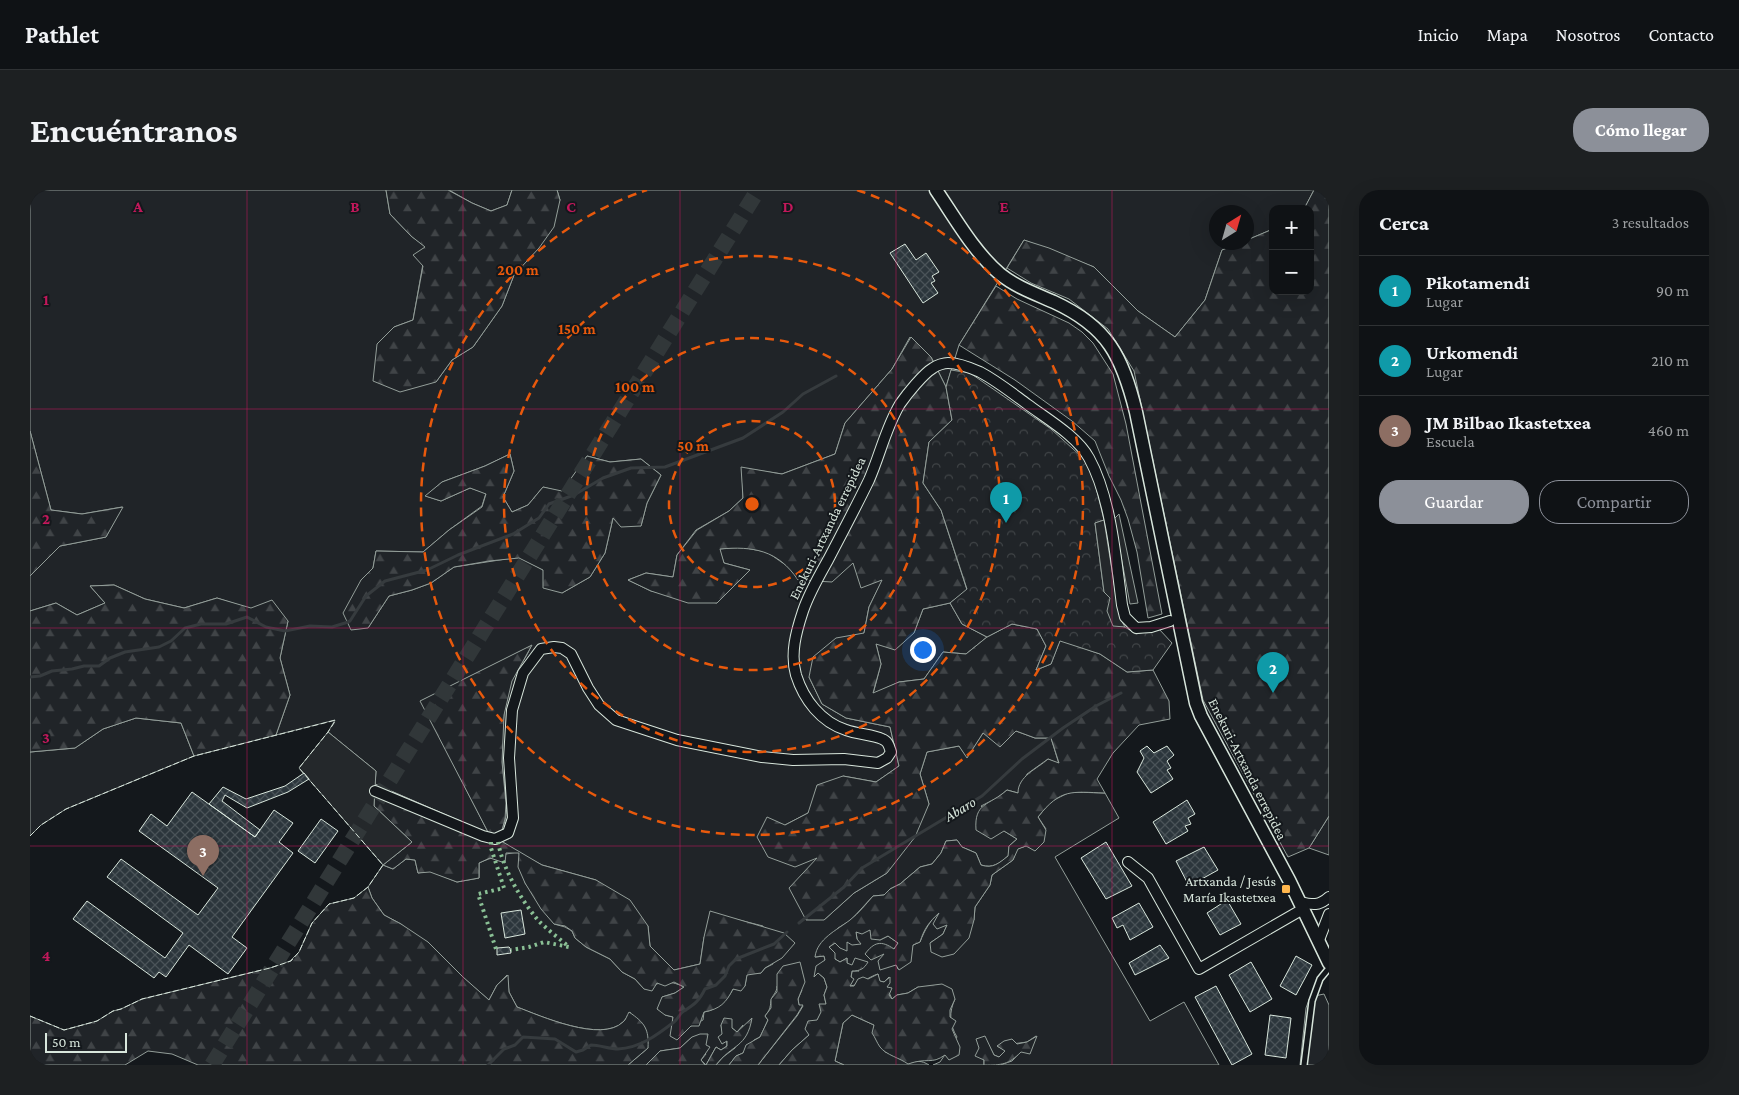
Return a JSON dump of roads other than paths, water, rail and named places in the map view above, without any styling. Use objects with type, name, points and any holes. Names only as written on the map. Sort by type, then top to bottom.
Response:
[{"type":"street","name":"Enekuri-Artxanda errepidea","points":[[936,190],[972,243],[989,264],[1014,284],[1076,312],[1091,323],[1103,335],[1120,362],[1130,387],[1136,412],[1174,620],[1196,703],[1201,716],[1302,906],[1329,963]]},
{"type":"street","name":"Enekuri-Artxanda errepidea","points":[[375,791],[483,836],[495,838],[508,833],[513,818],[509,758],[512,710],[523,673],[541,649],[554,647],[562,648],[571,654],[599,705],[616,720],[678,740],[762,757],[793,760],[844,758],[878,763],[887,758],[891,752],[888,743],[881,738],[846,730],[832,724],[818,713],[808,701],[796,674],[793,658],[795,637],[812,589],[870,478],[893,417],[901,402],[932,368],[942,364],[957,365],[986,376],[1043,416],[1078,444],[1088,457],[1099,481],[1108,512],[1125,617],[1136,628],[1152,627],[1174,620]]},
{"type":"street","points":[[1128,862],[1148,878],[1200,969],[1302,906],[1323,903],[1329,897]]},
{"type":"street","points":[[1319,940],[1329,914]]},
{"type":"lane","points":[[1304,1065],[1312,1001],[1320,980],[1329,968]]},
{"type":"waterway","points":[[30,677],[40,676],[52,671],[84,666],[99,666],[110,658],[125,652],[159,647],[171,641],[185,628],[201,624],[226,624],[247,617],[266,627],[285,631],[310,626],[332,627],[345,623],[350,621],[366,596],[385,581],[427,570],[458,555],[513,534],[539,518],[549,504],[574,495],[603,478],[631,468],[665,467],[743,438],[783,412],[803,394],[836,376]]},
{"type":"waterway","name":"Abaro","points":[[799,923],[844,887],[862,868],[982,796],[1022,759],[1063,728],[1096,706],[1121,693]]},
{"type":"waterway","name":"Abaro","points":[[488,1065],[504,1049],[515,1045],[523,1037],[555,1039],[576,1052],[591,1045],[618,1049],[641,1043],[655,1036],[674,1022],[701,997],[705,989],[716,985],[725,976],[729,966],[736,959],[774,944],[787,932]]},
{"type":"tunnel","points":[[212,1065],[758,190]]},
{"type":"place","name":"Pikotamendi","points":[[1006,523]]},
{"type":"place","name":"Urkomendi","points":[[1273,693]]},
{"type":"place","name":"JM Bilbao Ikastetxea","points":[[203,876]]},
{"type":"place","name":"Artxanda / Jesús María Ikastetxea","points":[[1286,889]]}]
